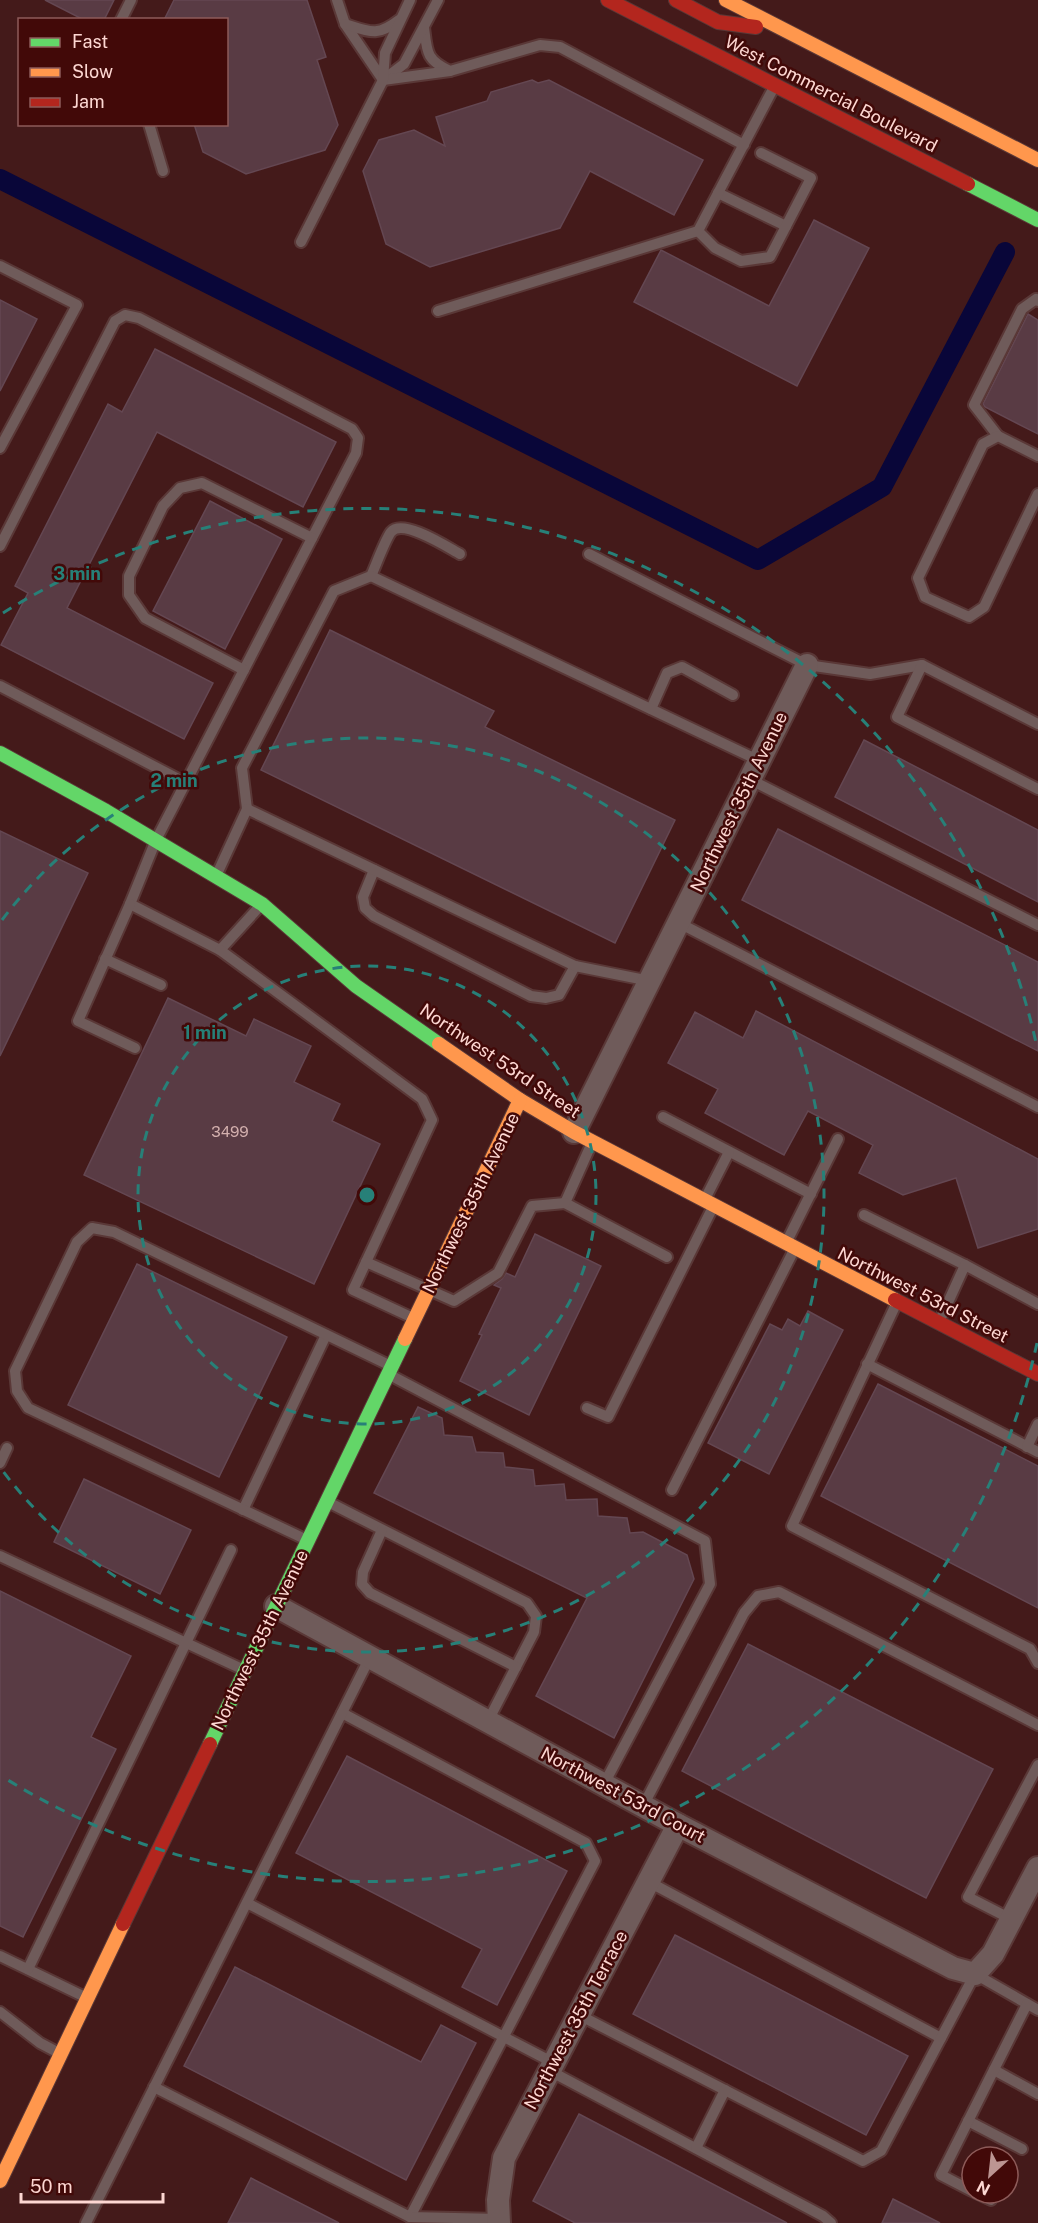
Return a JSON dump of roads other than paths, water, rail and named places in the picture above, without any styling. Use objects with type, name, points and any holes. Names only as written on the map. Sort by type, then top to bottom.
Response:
[{"type":"main road","name":"West Commercial Boulevard","points":[[608,0],[1038,220]]},
{"type":"main road","points":[[676,0],[718,22],[788,32]]},
{"type":"main road","name":"West Commercial Boulevard","points":[[726,0],[1038,160]]},
{"type":"main road","name":"Northwest 53rd Street","points":[[0,753],[156,840],[262,904],[356,986],[520,1100],[583,1137],[709,1204],[1038,1374]]},
{"type":"main road","name":"Northwest 35th Avenue","points":[[0,2181],[520,1100]]},
{"type":"street","name":"Northwest 35th Avenue","points":[[583,1137],[650,981],[807,664]]},
{"type":"street","name":"Northwest 53rd Court","points":[[276,1606],[678,1825],[953,1968],[975,1974]]},
{"type":"street","name":"Northwest 35th Terrace","points":[[499,2221],[498,2200],[504,2158],[678,1825]]},
{"type":"street","points":[[975,1974],[993,1954],[1038,1868]]},
{"type":"lane","points":[[123,18],[131,0]]},
{"type":"lane","points":[[337,0],[345,24],[383,80]]},
{"type":"lane","points":[[302,242],[383,80],[385,53],[410,0]]},
{"type":"lane","points":[[383,80],[404,64],[438,0]]},
{"type":"lane","points":[[345,24],[371,32],[385,31],[402,18]]},
{"type":"lane","points":[[424,27],[427,51],[434,63],[450,71]]},
{"type":"lane","points":[[383,80],[450,71],[540,45],[560,47],[744,145]]},
{"type":"lane","points":[[438,311],[698,231],[775,85]]},
{"type":"lane","points":[[150,126],[163,171]]},
{"type":"lane","points":[[698,231],[715,248],[741,261],[770,256],[811,178],[761,153]]},
{"type":"lane","points":[[718,193],[786,226]]},
{"type":"lane","points":[[0,266],[77,305],[0,448]]},
{"type":"lane","points":[[1038,301],[1036,299],[1022,309],[974,405],[998,436],[1038,456]]},
{"type":"lane","points":[[0,546],[115,321],[125,315],[139,318],[352,429],[358,438],[356,453],[156,840],[78,1021],[135,1048]]},
{"type":"lane","points":[[998,436],[983,444],[918,578],[925,597],[969,617],[984,607],[1038,494]]},
{"type":"lane","points":[[244,670],[145,618],[129,595],[129,576],[163,506],[180,488],[202,483],[312,538]]},
{"type":"lane","points":[[216,877],[247,808],[242,768],[334,591],[372,576],[391,532],[398,527],[410,528],[460,554]]},
{"type":"lane","points":[[589,554],[807,664],[870,674],[922,665],[1038,723]]},
{"type":"lane","points":[[372,576],[651,709],[755,771],[1038,925]]},
{"type":"lane","points":[[922,665],[897,717],[1038,789]]},
{"type":"lane","points":[[651,709],[667,673],[682,667],[733,695]]},
{"type":"lane","points":[[0,686],[186,783]]},
{"type":"lane","points":[[247,808],[575,966],[650,981]]},
{"type":"lane","points":[[374,870],[363,897],[364,908],[374,916],[531,996],[546,998],[558,995],[575,966]]},
{"type":"lane","points":[[130,904],[220,950],[422,1099],[432,1120],[353,1290],[414,1319]]},
{"type":"lane","points":[[220,950],[262,904]]},
{"type":"lane","points":[[679,923],[1038,1107]]},
{"type":"lane","points":[[105,959],[161,985]]},
{"type":"lane","points":[[663,1117],[811,1194]]},
{"type":"lane","points":[[566,1203],[583,1137]]},
{"type":"lane","points":[[672,1490],[790,1246],[811,1194],[838,1139]]},
{"type":"lane","points":[[587,1408],[608,1417],[709,1204],[729,1152]]},
{"type":"lane","points":[[366,1262],[454,1301],[498,1273],[532,1206],[566,1203],[667,1257]]},
{"type":"lane","points":[[864,1215],[1038,1304]]},
{"type":"lane","points":[[308,1540],[28,1408],[17,1391],[15,1371],[78,1242],[92,1228],[114,1232],[326,1335],[705,1541],[710,1584],[604,1784]]},
{"type":"lane","points":[[939,1323],[965,1265]]},
{"type":"lane","points":[[897,1302],[792,1526],[1030,1649],[1038,1663]]},
{"type":"lane","points":[[243,1510],[326,1335]]},
{"type":"lane","points":[[867,1364],[1038,1452]]},
{"type":"lane","points":[[1028,1447],[1038,1424]]},
{"type":"lane","points":[[0,1463],[7,1448]]},
{"type":"lane","points":[[327,1502],[527,1603],[536,1616],[534,1632],[488,1721]]},
{"type":"lane","points":[[382,1530],[363,1572],[362,1584],[370,1593],[516,1667]]},
{"type":"lane","points":[[28,1970],[231,1550]]},
{"type":"lane","points":[[0,1556],[245,1670]]},
{"type":"lane","points":[[643,1806],[744,1613],[758,1596],[779,1592],[1038,1725]]},
{"type":"lane","points":[[86,2223],[370,1657]]},
{"type":"lane","points":[[342,1713],[586,1843],[595,1861],[410,2217]]},
{"type":"lane","points":[[1011,1919],[968,1897],[1038,1765]]},
{"type":"lane","points":[[649,1882],[941,2038]]},
{"type":"lane","points":[[247,1903],[503,2037],[696,2148],[823,2216],[831,2223]]},
{"type":"lane","points":[[0,1956],[88,1998]]},
{"type":"lane","points":[[579,2015],[863,2161],[881,2151],[975,1974],[1038,2010]]},
{"type":"lane","points":[[960,2185],[941,2175],[1027,2004]]},
{"type":"lane","points":[[0,2013],[40,2043],[61,2054]]},
{"type":"lane","points":[[994,2070],[1038,2094]]},
{"type":"lane","points":[[154,2087],[410,2217],[499,2221]]},
{"type":"lane","points":[[696,2148],[725,2090]]},
{"type":"lane","points":[[968,2121],[1022,2149]]},
{"type":"waterway","points":[[0,179],[758,560],[882,487],[1005,252]]}]
